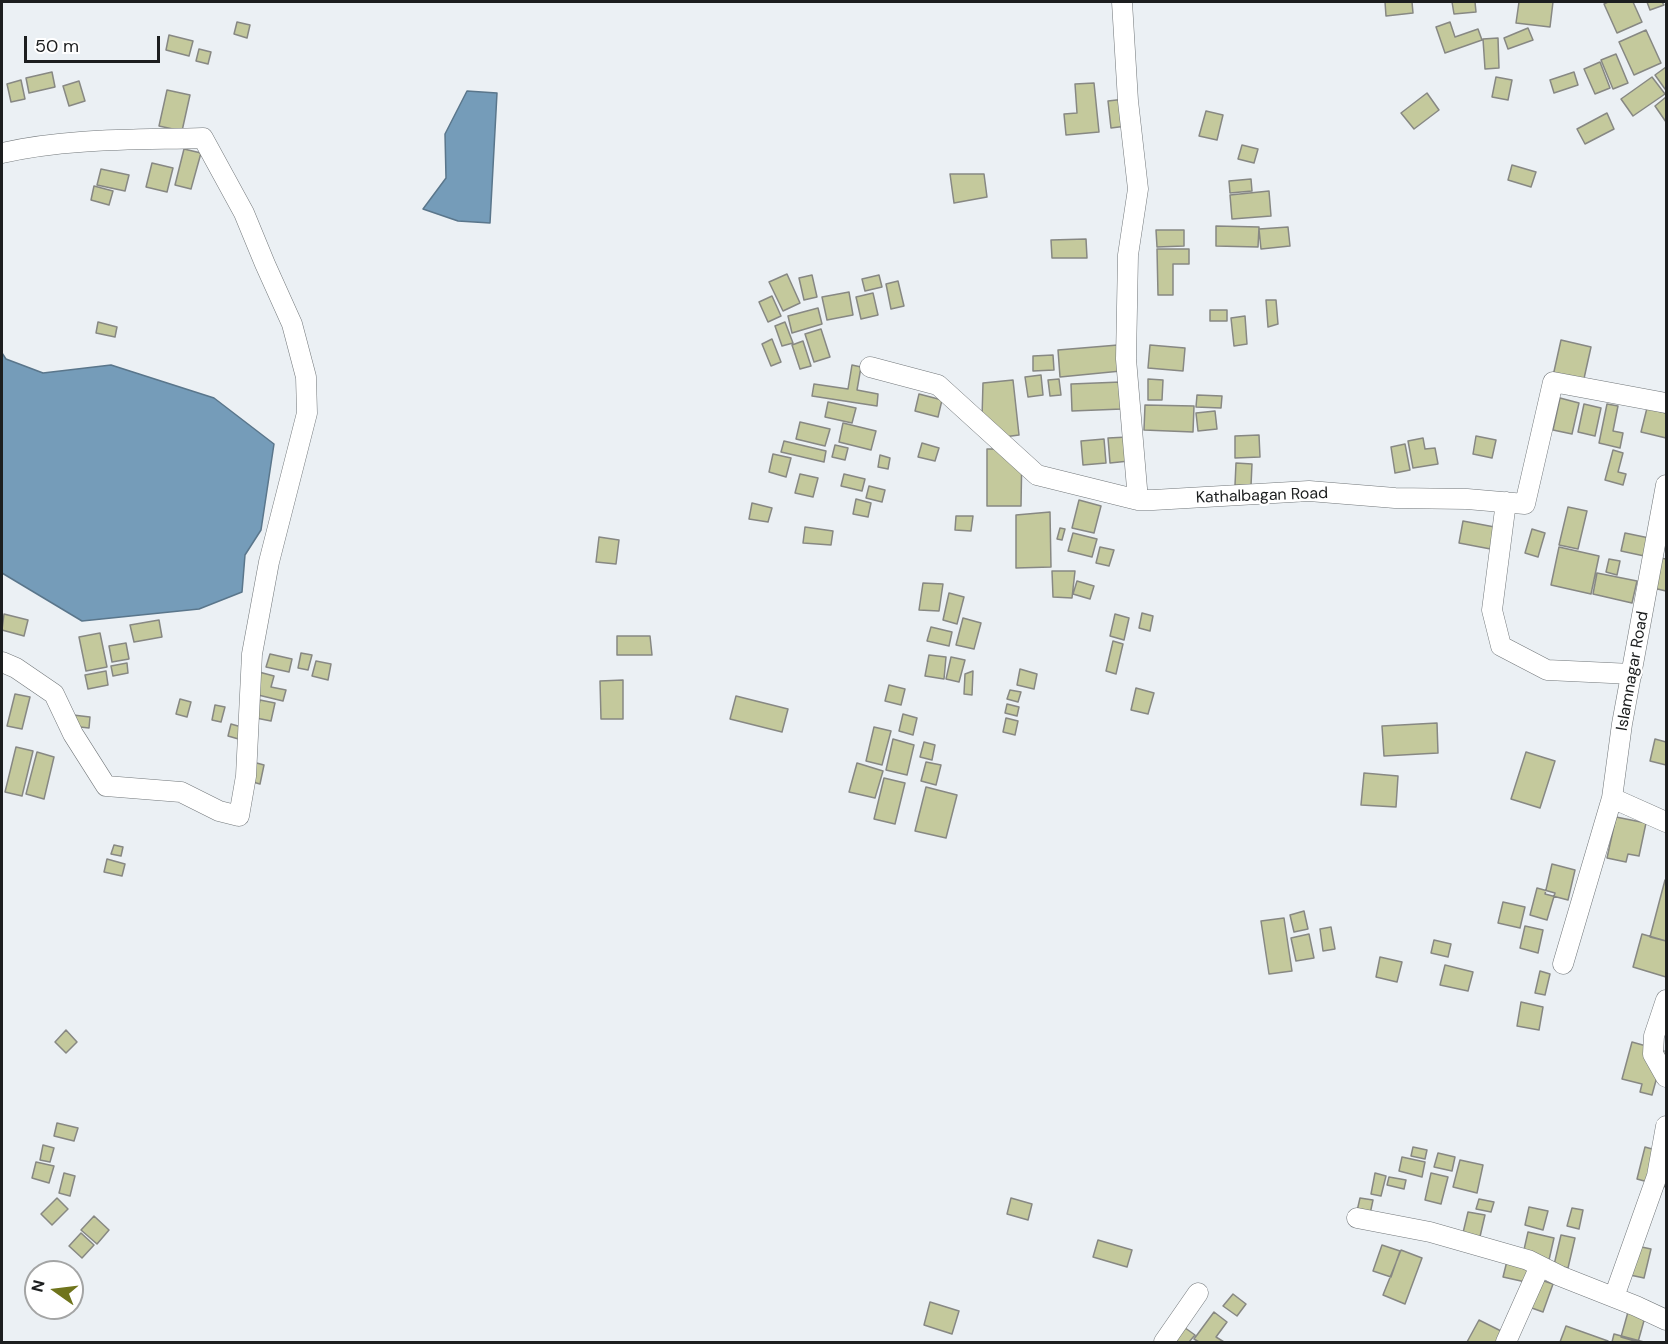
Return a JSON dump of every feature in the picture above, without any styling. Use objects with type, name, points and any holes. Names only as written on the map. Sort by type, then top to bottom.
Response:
[{"type":"street","points":[[1122,2],[1128,101],[1138,189],[1128,255],[1126,359],[1138,500]]},
{"type":"street","points":[[2,153],[27,147],[81,141],[203,138],[244,213],[292,324],[306,377],[307,413],[269,562],[252,654],[246,776],[238,816],[219,812],[181,792],[106,786],[74,734],[54,694],[16,668],[2,662]]},
{"type":"street","name":"Kathalbagan Road","points":[[870,367],[938,385],[1038,476],[1138,500],[1309,491],[1395,498],[1467,499],[1525,504],[1553,382],[1666,403]]},
{"type":"street","name":"Islamnagar Road","points":[[1563,964],[1612,798],[1666,485]]},
{"type":"street","points":[[1506,502],[1492,610],[1501,646],[1547,670],[1632,674]]},
{"type":"street","points":[[1612,798],[1666,822]]},
{"type":"street","points":[[1666,1000],[1653,1045],[1653,1054],[1666,1077]]},
{"type":"street","points":[[1614,1297],[1657,1176],[1666,1126]]},
{"type":"street","points":[[1357,1218],[1430,1232],[1528,1260],[1560,1276],[1666,1320]]},
{"type":"street","points":[[1506,1342],[1540,1266]]},
{"type":"street","points":[[1164,1342],[1198,1293]]},
{"type":"water","points":[[467,91],[497,93],[490,223],[458,221],[423,209],[446,178],[445,134]]},
{"type":"water","points":[[2,353],[6,359],[43,373],[111,365],[214,398],[274,444],[261,530],[245,555],[242,592],[199,609],[82,621],[2,573]]},
{"type":"building","points":[[1385,2],[1412,2],[1413,13],[1386,16]]},
{"type":"building","points":[[1452,2],[1475,2],[1476,12],[1454,14]]},
{"type":"building","points":[[1519,2],[1553,2],[1550,27],[1516,23]]},
{"type":"building","points":[[1633,2],[1642,22],[1617,33],[1604,4]]},
{"type":"building","points":[[1647,2],[1662,2],[1664,5],[1650,10]]},
{"type":"building","points":[[237,22],[250,25],[247,38],[234,34]]},
{"type":"building","points":[[1450,22],[1455,37],[1478,29],[1482,40],[1445,53],[1436,27]]},
{"type":"building","points":[[1528,28],[1533,40],[1508,49],[1504,38]]},
{"type":"building","points":[[1646,30],[1661,63],[1634,75],[1619,42]]},
{"type":"building","points":[[169,35],[193,41],[189,56],[166,50]]},
{"type":"building","points":[[1498,38],[1499,68],[1485,69],[1483,39]]},
{"type":"building","points":[[199,49],[211,52],[208,64],[196,61]]},
{"type":"building","points":[[1616,54],[1628,83],[1613,89],[1601,60]]},
{"type":"building","points":[[1600,62],[1610,88],[1595,94],[1584,69]]},
{"type":"building","points":[[1666,67],[1666,88],[1665,89],[1655,75]]},
{"type":"building","points":[[52,72],[55,87],[29,93],[26,78]]},
{"type":"building","points":[[1574,72],[1578,85],[1554,93],[1550,80]]},
{"type":"building","points":[[1496,77],[1512,80],[1508,100],[1492,97]]},
{"type":"building","points":[[1652,77],[1665,94],[1633,116],[1621,99]]},
{"type":"building","points":[[21,80],[25,99],[11,102],[7,84]]},
{"type":"building","points":[[79,81],[85,101],[69,106],[63,86]]},
{"type":"building","points":[[1094,83],[1099,132],[1066,135],[1064,114],[1077,113],[1075,84]]},
{"type":"building","points":[[167,90],[190,95],[182,131],[159,126]]},
{"type":"building","points":[[1427,93],[1439,110],[1414,129],[1401,113]]},
{"type":"building","points":[[1666,97],[1666,122],[1655,106]]},
{"type":"building","points":[[1125,99],[1127,126],[1111,128],[1108,101]]},
{"type":"building","points":[[1206,111],[1223,115],[1217,140],[1199,136]]},
{"type":"building","points":[[1607,113],[1614,129],[1585,144],[1577,129]]},
{"type":"building","points":[[1242,145],[1258,149],[1254,163],[1238,159]]},
{"type":"building","points":[[184,149],[201,153],[191,189],[175,185]]},
{"type":"building","points":[[152,163],[173,168],[167,192],[146,187]]},
{"type":"building","points":[[1512,165],[1536,172],[1531,187],[1508,180]]},
{"type":"building","points":[[101,169],[129,175],[125,191],[97,185]]},
{"type":"building","points":[[950,174],[984,174],[987,197],[954,203]]},
{"type":"building","points":[[1251,179],[1252,191],[1230,193],[1229,181]]},
{"type":"building","points":[[94,186],[113,191],[109,205],[91,200]]},
{"type":"building","points":[[1269,191],[1271,216],[1232,219],[1230,195]]},
{"type":"building","points":[[1216,226],[1259,227],[1258,247],[1216,246]]},
{"type":"building","points":[[1288,227],[1290,246],[1261,249],[1259,229]]},
{"type":"building","points":[[1156,230],[1184,230],[1184,246],[1157,247]]},
{"type":"building","points":[[1086,239],[1087,258],[1052,258],[1051,240]]},
{"type":"building","points":[[1157,249],[1189,249],[1189,264],[1173,264],[1173,295],[1158,295]]},
{"type":"building","points":[[787,274],[800,303],[783,311],[769,282]]},
{"type":"building","points":[[812,275],[817,297],[804,300],[799,278]]},
{"type":"building","points":[[879,275],[882,287],[865,291],[862,279]]},
{"type":"building","points":[[898,281],[904,306],[891,309],[886,284]]},
{"type":"building","points":[[849,292],[853,315],[827,320],[822,297]]},
{"type":"building","points":[[873,293],[878,315],[861,319],[856,297]]},
{"type":"building","points":[[772,296],[781,316],[768,322],[759,302]]},
{"type":"building","points":[[1266,300],[1276,300],[1278,324],[1268,327]]},
{"type":"building","points":[[818,308],[822,324],[792,333],[788,316]]},
{"type":"building","points":[[1210,310],[1227,310],[1227,321],[1210,321]]},
{"type":"building","points":[[1245,316],[1247,344],[1234,346],[1231,318]]},
{"type":"building","points":[[98,322],[117,327],[115,337],[96,333]]},
{"type":"building","points":[[785,322],[793,343],[782,346],[775,326]]},
{"type":"building","points":[[821,329],[830,357],[814,362],[805,334]]},
{"type":"building","points":[[772,339],[781,362],[771,366],[762,344]]},
{"type":"building","points":[[1561,340],[1591,347],[1583,383],[1553,376]]},
{"type":"building","points":[[803,341],[811,366],[800,369],[792,345]]},
{"type":"building","points":[[1118,345],[1121,371],[1060,377],[1058,350]]},
{"type":"building","points":[[1150,345],[1185,348],[1183,371],[1148,368]]},
{"type":"building","points":[[1053,355],[1054,370],[1033,371],[1033,356]]},
{"type":"building","points":[[852,365],[861,367],[857,390],[878,394],[877,406],[812,396],[814,384],[848,389]]},
{"type":"building","points":[[1041,375],[1043,395],[1028,397],[1025,377]]},
{"type":"building","points":[[1059,379],[1061,395],[1050,396],[1048,380]]},
{"type":"building","points":[[1148,379],[1163,380],[1162,400],[1148,400]]},
{"type":"building","points":[[1013,380],[1019,435],[1004,437],[982,418],[983,383]]},
{"type":"building","points":[[1121,382],[1122,409],[1072,411],[1071,384]]},
{"type":"building","points":[[919,394],[942,400],[938,417],[915,411]]},
{"type":"building","points":[[1197,395],[1222,396],[1221,408],[1196,407]]},
{"type":"building","points":[[1560,398],[1579,403],[1572,434],[1553,430]]},
{"type":"building","points":[[828,402],[856,408],[852,423],[825,417]]},
{"type":"building","points":[[1584,404],[1601,408],[1595,436],[1578,432]]},
{"type":"building","points":[[1607,404],[1618,406],[1613,431],[1623,433],[1620,448],[1599,443]]},
{"type":"building","points":[[1145,405],[1194,406],[1193,432],[1144,430]]},
{"type":"building","points":[[1647,408],[1666,413],[1666,438],[1641,432]]},
{"type":"building","points":[[1215,411],[1217,429],[1198,431],[1196,413]]},
{"type":"building","points":[[800,422],[830,429],[825,446],[796,439]]},
{"type":"building","points":[[843,423],[876,431],[871,450],[839,442]]},
{"type":"building","points":[[1259,435],[1260,457],[1235,458],[1235,436]]},
{"type":"building","points":[[1476,436],[1496,440],[1492,458],[1473,454]]},
{"type":"building","points":[[1128,437],[1129,461],[1110,463],[1108,438]]},
{"type":"building","points":[[1423,438],[1425,449],[1435,448],[1438,464],[1413,468],[1408,441]]},
{"type":"building","points":[[1104,439],[1106,463],[1083,465],[1081,441]]},
{"type":"building","points":[[784,441],[826,451],[824,462],[781,452]]},
{"type":"building","points":[[922,443],[939,448],[935,461],[918,457]]},
{"type":"building","points":[[1405,444],[1410,470],[1395,473],[1391,447]]},
{"type":"building","points":[[835,445],[848,448],[845,460],[832,457]]},
{"type":"building","points":[[987,449],[1022,449],[1021,506],[987,506]]},
{"type":"building","points":[[1613,450],[1623,453],[1618,472],[1626,474],[1623,485],[1605,480]]},
{"type":"building","points":[[773,454],[791,458],[786,477],[769,472]]},
{"type":"building","points":[[880,455],[890,458],[888,469],[878,467]]},
{"type":"building","points":[[1236,463],[1252,464],[1251,486],[1235,485]]},
{"type":"building","points":[[800,474],[818,478],[813,497],[795,493]]},
{"type":"building","points":[[844,474],[865,479],[862,491],[841,486]]},
{"type":"building","points":[[869,486],[885,490],[882,502],[866,498]]},
{"type":"building","points":[[856,499],[871,503],[868,517],[853,514]]},
{"type":"building","points":[[1079,500],[1101,506],[1094,533],[1072,528]]},
{"type":"building","points":[[752,503],[772,508],[768,522],[749,519]]},
{"type":"building","points":[[1568,507],[1587,511],[1578,549],[1559,545]]},
{"type":"building","points":[[1050,512],[1051,567],[1016,568],[1016,515]]},
{"type":"building","points":[[956,516],[973,516],[971,531],[955,530]]},
{"type":"building","points":[[1463,521],[1505,529],[1501,551],[1459,543]]},
{"type":"building","points":[[805,527],[833,531],[831,545],[803,543]]},
{"type":"building","points":[[1060,528],[1065,529],[1062,540],[1057,539]]},
{"type":"building","points":[[1532,529],[1545,533],[1538,557],[1525,553]]},
{"type":"building","points":[[1073,533],[1097,539],[1092,557],[1068,551]]},
{"type":"building","points":[[1625,533],[1654,539],[1649,557],[1621,551]]},
{"type":"building","points":[[599,537],[619,540],[616,564],[596,562]]},
{"type":"building","points":[[1100,547],[1114,550],[1109,566],[1096,563]]},
{"type":"building","points":[[1559,547],[1599,556],[1591,594],[1551,585]]},
{"type":"building","points":[[1660,558],[1666,559],[1666,591],[1653,588]]},
{"type":"building","points":[[1609,559],[1620,561],[1617,575],[1606,572]]},
{"type":"building","points":[[1052,571],[1075,571],[1072,598],[1053,597]]},
{"type":"building","points":[[1597,573],[1637,581],[1632,603],[1593,594]]},
{"type":"building","points":[[1077,581],[1094,586],[1090,599],[1073,594]]},
{"type":"building","points":[[923,583],[943,584],[939,611],[919,610]]},
{"type":"building","points":[[949,593],[964,597],[957,624],[943,620]]},
{"type":"building","points":[[1142,613],[1153,616],[1150,631],[1139,628]]},
{"type":"building","points":[[4,614],[28,620],[24,636],[2,630]]},
{"type":"building","points":[[1115,614],[1129,618],[1124,640],[1110,636]]},
{"type":"building","points":[[963,618],[981,623],[974,649],[956,645]]},
{"type":"building","points":[[159,620],[162,637],[134,642],[130,625]]},
{"type":"building","points":[[931,627],[952,632],[949,646],[927,641]]},
{"type":"building","points":[[100,633],[107,667],[86,671],[79,637]]},
{"type":"building","points":[[617,636],[650,636],[652,655],[617,655]]},
{"type":"building","points":[[1113,641],[1123,644],[1116,674],[1106,671]]},
{"type":"building","points":[[126,643],[129,659],[112,662],[109,646]]},
{"type":"building","points":[[301,653],[312,655],[308,670],[298,668]]},
{"type":"building","points":[[270,654],[292,659],[289,672],[266,667]]},
{"type":"building","points":[[929,655],[946,657],[944,679],[925,676]]},
{"type":"building","points":[[951,657],[965,660],[959,682],[946,679]]},
{"type":"building","points":[[316,661],[331,664],[328,680],[312,676]]},
{"type":"building","points":[[127,663],[128,673],[113,676],[111,666]]},
{"type":"building","points":[[1020,669],[1037,674],[1034,689],[1017,685]]},
{"type":"building","points":[[106,671],[108,685],[88,689],[85,675]]},
{"type":"building","points":[[973,671],[972,695],[964,694],[965,674]]},
{"type":"building","points":[[259,672],[274,676],[271,687],[286,690],[283,701],[254,694]]},
{"type":"building","points":[[623,680],[623,719],[601,719],[600,681]]},
{"type":"building","points":[[889,685],[905,689],[901,705],[885,701]]},
{"type":"building","points":[[1136,688],[1154,693],[1148,714],[1131,710]]},
{"type":"building","points":[[1010,690],[1021,692],[1018,702],[1007,699]]},
{"type":"building","points":[[15,694],[30,697],[22,729],[7,726]]},
{"type":"building","points":[[736,696],[788,709],[782,732],[730,719]]},
{"type":"building","points":[[180,699],[191,702],[187,717],[176,714]]},
{"type":"building","points":[[260,700],[275,703],[271,721],[256,718]]},
{"type":"building","points":[[1007,704],[1019,707],[1017,716],[1005,713]]},
{"type":"building","points":[[215,705],[225,707],[221,722],[212,720]]},
{"type":"building","points":[[903,714],[917,718],[913,735],[899,731]]},
{"type":"building","points":[[73,715],[90,717],[89,728],[71,726]]},
{"type":"building","points":[[1006,718],[1018,721],[1015,735],[1003,732]]},
{"type":"building","points":[[1437,723],[1438,753],[1384,756],[1382,726]]},
{"type":"building","points":[[231,724],[245,728],[242,740],[228,736]]},
{"type":"building","points":[[874,727],[891,731],[882,765],[866,761]]},
{"type":"building","points":[[893,739],[914,745],[907,775],[886,770]]},
{"type":"building","points":[[1655,739],[1666,742],[1666,765],[1650,761]]},
{"type":"building","points":[[924,742],[935,745],[932,760],[920,757]]},
{"type":"building","points":[[16,747],[33,751],[22,796],[5,792]]},
{"type":"building","points":[[37,752],[54,757],[44,799],[26,794]]},
{"type":"building","points":[[1526,752],[1555,761],[1540,808],[1511,799]]},
{"type":"building","points":[[253,762],[264,765],[260,784],[249,781]]},
{"type":"building","points":[[926,762],[941,765],[936,785],[921,781]]},
{"type":"building","points":[[857,763],[883,771],[875,798],[849,792]]},
{"type":"building","points":[[1364,773],[1398,776],[1396,807],[1361,805]]},
{"type":"building","points":[[884,778],[905,783],[895,824],[874,819]]},
{"type":"building","points":[[926,787],[957,795],[946,838],[915,831]]},
{"type":"building","points":[[1616,817],[1646,823],[1639,856],[1628,854],[1626,862],[1607,858]]},
{"type":"building","points":[[114,845],[123,847],[121,856],[111,854]]},
{"type":"building","points":[[107,859],[125,864],[122,876],[104,872]]},
{"type":"building","points":[[1552,864],[1575,870],[1568,900],[1545,894]]},
{"type":"building","points":[[1666,881],[1666,941],[1650,937]]},
{"type":"building","points":[[1537,888],[1555,893],[1547,920],[1530,915]]},
{"type":"building","points":[[1503,902],[1525,907],[1520,928],[1498,923]]},
{"type":"building","points":[[1304,911],[1308,929],[1294,932],[1290,915]]},
{"type":"building","points":[[1284,918],[1292,971],[1269,974],[1261,921]]},
{"type":"building","points":[[1525,926],[1543,930],[1538,953],[1520,948]]},
{"type":"building","points":[[1331,927],[1335,949],[1323,951],[1320,929]]},
{"type":"building","points":[[1309,934],[1314,958],[1296,961],[1291,938]]},
{"type":"building","points":[[1642,934],[1666,941],[1666,977],[1633,967]]},
{"type":"building","points":[[1434,940],[1451,944],[1448,957],[1431,953]]},
{"type":"building","points":[[1380,957],[1402,962],[1397,982],[1376,977]]},
{"type":"building","points":[[1445,965],[1473,972],[1468,991],[1440,985]]},
{"type":"building","points":[[1540,971],[1550,974],[1545,995],[1535,993]]},
{"type":"building","points":[[1521,1002],[1543,1007],[1539,1030],[1517,1026]]},
{"type":"building","points":[[66,1030],[77,1042],[66,1053],[55,1042]]},
{"type":"building","points":[[1632,1042],[1664,1051],[1652,1095],[1640,1092],[1642,1084],[1622,1079]]},
{"type":"building","points":[[57,1123],[78,1128],[74,1141],[54,1136]]},
{"type":"building","points":[[43,1145],[54,1148],[50,1162],[40,1160]]},
{"type":"building","points":[[1413,1147],[1427,1150],[1425,1159],[1411,1156]]},
{"type":"building","points":[[1645,1147],[1666,1153],[1666,1187],[1637,1179]]},
{"type":"building","points":[[1438,1153],[1455,1157],[1452,1171],[1434,1167]]},
{"type":"building","points":[[1402,1157],[1425,1162],[1422,1177],[1399,1171]]},
{"type":"building","points":[[1460,1160],[1483,1165],[1477,1193],[1453,1187]]},
{"type":"building","points":[[36,1162],[54,1166],[49,1183],[32,1178]]},
{"type":"building","points":[[64,1173],[75,1176],[70,1196],[59,1193]]},
{"type":"building","points":[[1375,1173],[1386,1176],[1381,1196],[1371,1194]]},
{"type":"building","points":[[1431,1173],[1448,1177],[1441,1204],[1425,1200]]},
{"type":"building","points":[[1389,1177],[1406,1180],[1404,1189],[1387,1185]]},
{"type":"building","points":[[57,1198],[68,1209],[52,1225],[41,1214]]},
{"type":"building","points":[[1011,1198],[1032,1204],[1028,1220],[1007,1214]]},
{"type":"building","points":[[1360,1198],[1373,1200],[1370,1214],[1357,1211]]},
{"type":"building","points":[[1479,1199],[1494,1202],[1491,1212],[1476,1209]]},
{"type":"building","points":[[1529,1207],[1548,1211],[1543,1230],[1525,1225]]},
{"type":"building","points":[[1572,1208],[1583,1210],[1579,1229],[1567,1226]]},
{"type":"building","points":[[1468,1212],[1485,1215],[1479,1241],[1462,1237]]},
{"type":"building","points":[[94,1216],[109,1230],[97,1244],[81,1230]]},
{"type":"building","points":[[1528,1232],[1554,1238],[1549,1260],[1523,1254]]},
{"type":"building","points":[[81,1233],[94,1245],[82,1258],[69,1246]]},
{"type":"building","points":[[1561,1235],[1575,1238],[1568,1268],[1554,1265]]},
{"type":"building","points":[[1098,1240],[1132,1250],[1127,1267],[1093,1257]]},
{"type":"building","points":[[1382,1245],[1400,1251],[1391,1277],[1373,1271]]},
{"type":"building","points":[[1637,1246],[1651,1249],[1644,1278],[1630,1275]]},
{"type":"building","points":[[1401,1250],[1422,1258],[1405,1304],[1383,1295]]},
{"type":"building","points":[[1507,1261],[1534,1268],[1530,1283],[1503,1277]]},
{"type":"building","points":[[1538,1279],[1553,1284],[1543,1312],[1529,1307]]},
{"type":"building","points":[[1233,1294],[1246,1304],[1237,1316],[1223,1306]]},
{"type":"building","points":[[930,1302],[959,1311],[952,1334],[924,1325]]},
{"type":"building","points":[[1214,1312],[1227,1322],[1216,1337],[1224,1342],[1199,1342],[1194,1339]]},
{"type":"building","points":[[1628,1312],[1645,1317],[1638,1342],[1621,1337]]},
{"type":"building","points":[[1479,1320],[1503,1332],[1498,1342],[1467,1342]]},
{"type":"building","points":[[1181,1325],[1195,1335],[1189,1342],[1168,1342]]},
{"type":"building","points":[[1566,1326],[1608,1341],[1608,1342],[1560,1342]]},
{"type":"building","points":[[1614,1334],[1644,1342],[1612,1342]]}]
